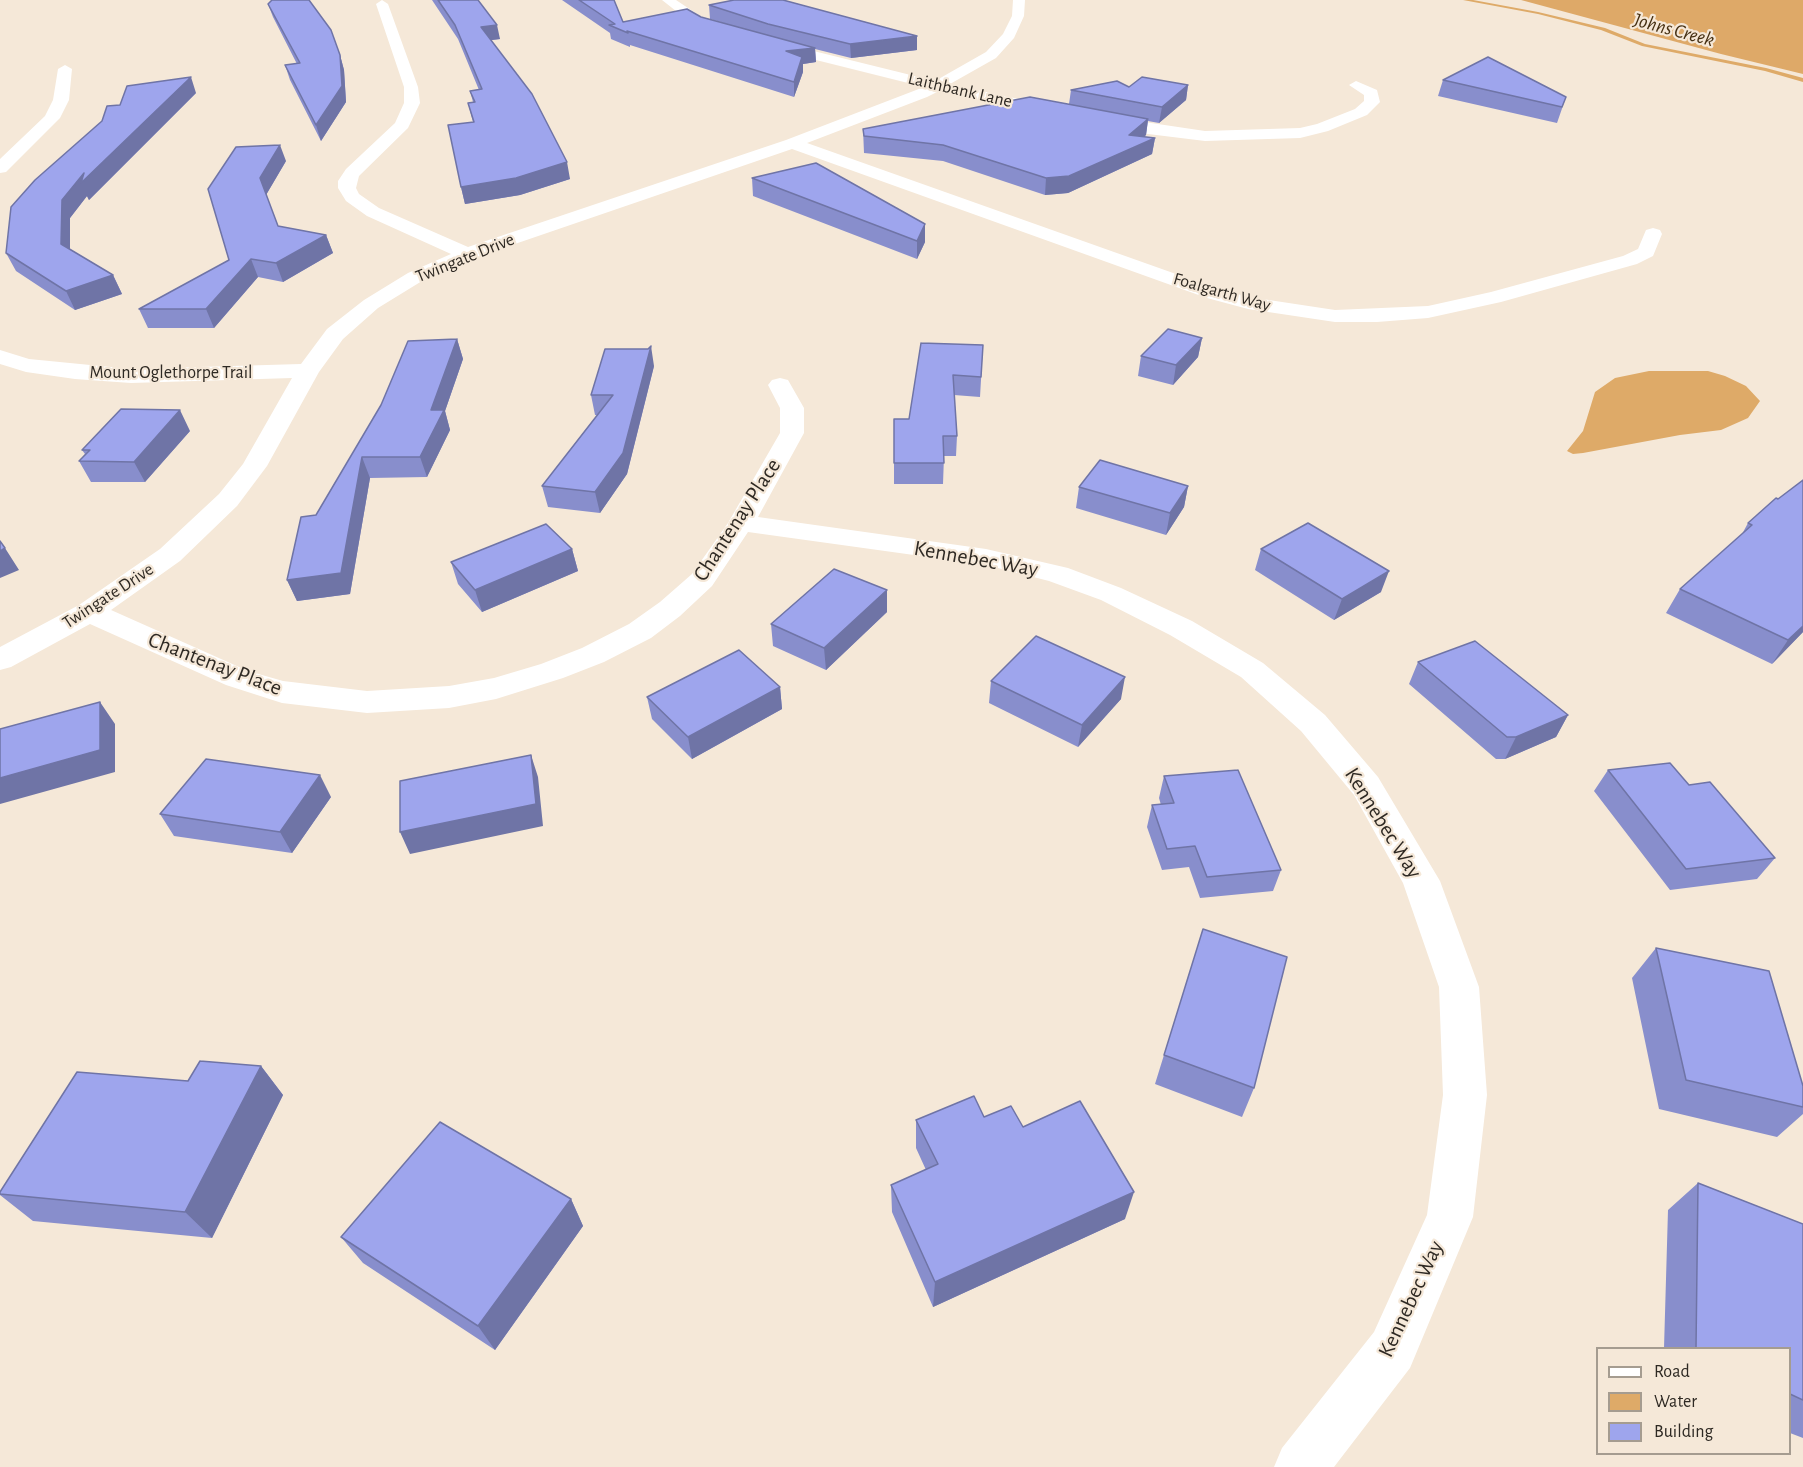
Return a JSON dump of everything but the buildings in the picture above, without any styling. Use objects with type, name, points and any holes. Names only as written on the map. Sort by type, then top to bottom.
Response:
[{"type":"street","points":[[668,0],[694,19],[731,33]]},
{"type":"street","name":"Twingate Drive","points":[[0,660],[89,612],[170,555],[228,500],[254,466],[308,371],[335,334],[371,304],[415,277],[467,254],[792,143],[938,86],[991,55],[1009,35],[1018,16],[1019,0]]},
{"type":"street","points":[[382,4],[411,87],[412,103],[402,125],[352,173],[346,188],[352,197],[373,212],[467,254]]},
{"type":"street","name":"Laithbank Lane","points":[[753,40],[938,86],[1060,112]]},
{"type":"street","points":[[0,168],[52,118],[61,100],[65,69]]},
{"type":"street","points":[[1094,119],[1140,128],[1205,136],[1299,133],[1322,128],[1361,112],[1372,102],[1372,93],[1356,85]]},
{"type":"street","name":"Foalgarth Way","points":[[792,143],[1214,294],[1248,303],[1335,316],[1377,316],[1428,312],[1494,298],[1629,260],[1646,252],[1653,234]]},
{"type":"street","name":"Mount Oglethorpe Trail","points":[[0,357],[26,365],[75,372],[131,376],[308,371]]},
{"type":"street","name":"Chantenay Place","points":[[89,612],[237,678],[282,692],[367,702],[449,697],[496,688],[552,671],[593,655],[640,631],[670,609],[702,580],[741,523],[792,433],[792,408],[780,385]]},
{"type":"street","name":"Kennebec Way","points":[[741,523],[986,557],[1058,574],[1111,594],[1181,628],[1252,670],[1313,723],[1366,786],[1421,880],[1459,987],[1465,1095],[1450,1217],[1392,1350],[1301,1467]]},
{"type":"shaded area","points":[[1521,0],[1803,0],[1803,74],[1721,54]]},
{"type":"water","points":[[1649,371],[1708,371],[1746,386],[1760,401],[1748,418],[1721,430],[1680,435],[1583,453],[1573,454],[1567,451],[1583,431],[1595,392],[1615,378]]},
{"type":"waterway","name":"Johns Creek","points":[[1465,0],[1538,13],[1603,29],[1644,45],[1766,70],[1803,80]]}]
